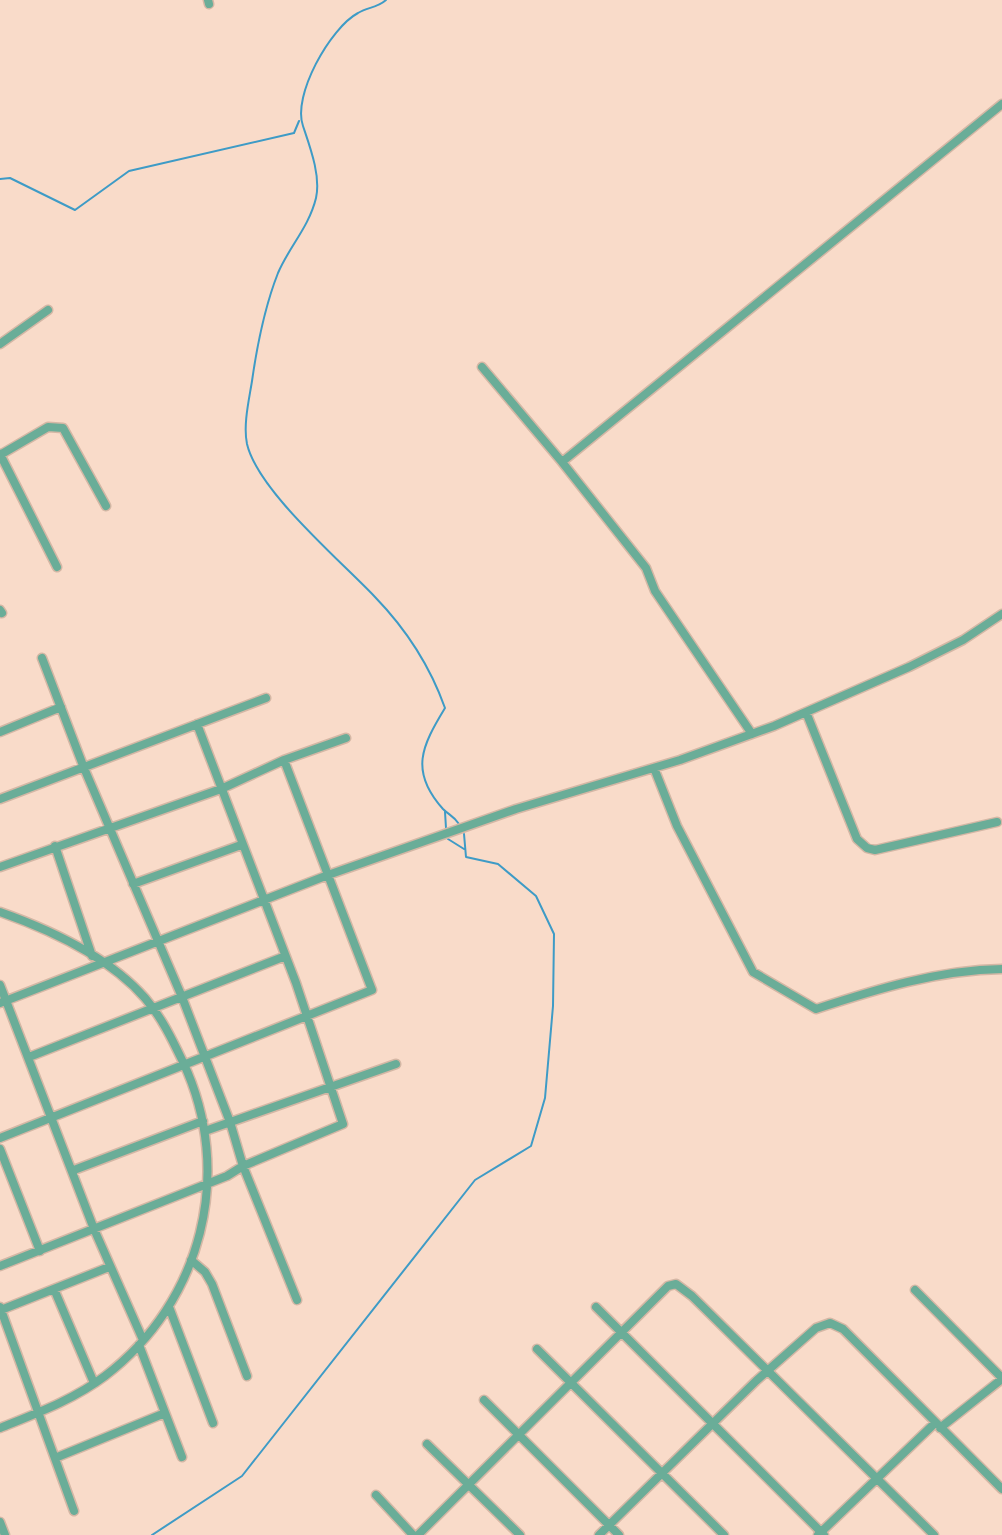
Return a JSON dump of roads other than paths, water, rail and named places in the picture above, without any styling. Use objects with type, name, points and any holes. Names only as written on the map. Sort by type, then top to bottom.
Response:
[{"type":"street","points":[[562,462],[1002,104]]},
{"type":"street","points":[[0,344],[48,310]]},
{"type":"street","points":[[482,367],[646,568],[655,592],[752,734]]},
{"type":"street","points":[[57,567],[0,454],[48,427],[63,428],[106,506]]},
{"type":"street","points":[[3,1002],[328,875],[516,809],[654,768],[752,734],[909,667],[963,640],[1002,614]]},
{"type":"street","points":[[42,658],[84,768],[205,1054],[243,1166],[297,1300]]},
{"type":"street","points":[[0,799],[266,698]]},
{"type":"street","points":[[0,732],[61,708]]},
{"type":"street","points":[[806,712],[857,839],[867,848],[875,850],[997,822]]},
{"type":"street","points":[[0,1266],[209,1183],[343,1124],[307,1015],[197,724]]},
{"type":"street","points":[[0,867],[220,789],[284,760],[346,738]]},
{"type":"street","points":[[0,1138],[205,1054],[372,990],[284,760]]},
{"type":"street","points":[[654,768],[677,826],[753,972],[816,1009],[890,985],[965,969],[1002,969]]},
{"type":"street","points":[[133,884],[241,845]]},
{"type":"street","points":[[55,846],[92,956]]},
{"type":"street","points":[[0,912],[103,962],[134,987],[153,1008],[192,1079],[205,1131],[209,1183],[191,1261],[169,1307],[141,1343],[94,1384],[39,1412],[0,1427]]},
{"type":"street","points":[[29,1057],[284,957]]},
{"type":"street","points":[[0,985],[3,1002],[29,1057],[74,1170],[182,1457]]},
{"type":"street","points":[[205,1131],[396,1064]]},
{"type":"street","points":[[74,1170],[203,1121]]},
{"type":"street","points":[[0,1149],[40,1251]]},
{"type":"street","points":[[191,1261],[205,1272],[212,1284],[247,1376]]},
{"type":"street","points":[[74,1511],[1,1309],[109,1267]]},
{"type":"street","points":[[376,1495],[416,1535],[668,1286],[676,1284],[770,1371],[876,1481],[933,1535]]},
{"type":"street","points":[[54,1289],[94,1384]]},
{"type":"street","points":[[596,1307],[715,1423],[821,1534],[937,1426],[1002,1379],[915,1290]]},
{"type":"street","points":[[169,1307],[213,1423]]},
{"type":"street","points":[[599,1535],[816,1328],[835,1324],[1002,1489]]},
{"type":"street","points":[[537,1349],[724,1535]]},
{"type":"street","points":[[484,1400],[620,1535]]},
{"type":"street","points":[[55,1458],[165,1413]]},
{"type":"street","points":[[427,1444],[520,1535]]},
{"type":"street","points":[[0,1522],[5,1535]]},
{"type":"waterway","points":[[386,0],[347,21],[325,47],[308,81],[301,113],[316,171],[316,198],[309,218],[278,273],[269,299],[254,368],[246,437],[254,463],[283,504],[386,609],[407,635],[424,663],[445,708],[425,747],[423,770],[432,795],[459,824]]},
{"type":"waterway","points":[[0,179],[10,178],[75,210],[129,171],[294,133],[299,121]]},
{"type":"waterway","points":[[445,812],[446,828]]},
{"type":"waterway","points":[[152,1535],[242,1476],[475,1180],[531,1146],[545,1098],[553,1006],[554,934],[536,896],[498,864],[466,857],[464,834]]},
{"type":"waterway","points":[[448,839],[464,849]]}]
